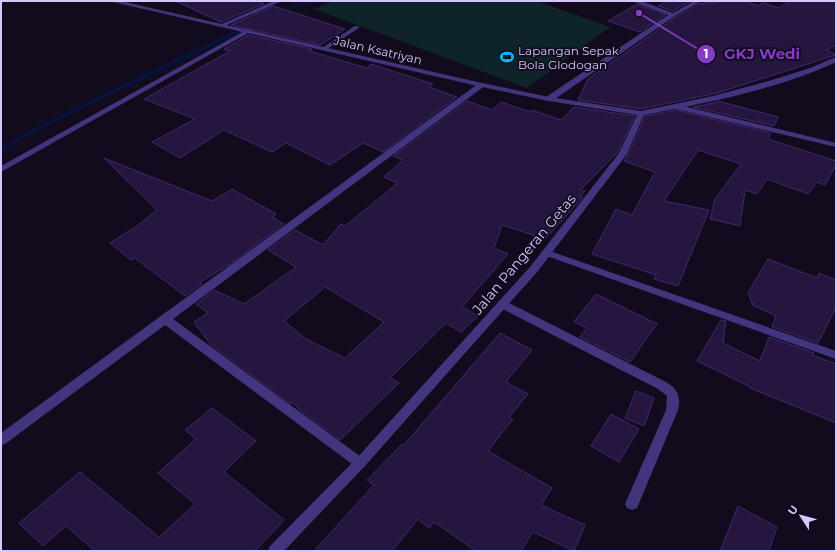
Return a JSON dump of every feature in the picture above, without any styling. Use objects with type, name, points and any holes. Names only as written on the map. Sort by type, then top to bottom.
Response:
[{"type":"street","name":"Jalan Ksatriyan","points":[[112,1],[482,85],[549,99],[641,113]]},
{"type":"street","points":[[220,26],[279,1]]},
{"type":"street","points":[[636,1],[673,15]]},
{"type":"street","points":[[549,99],[673,15],[698,1]]},
{"type":"street","points":[[324,49],[356,27]]},
{"type":"street","points":[[1,169],[247,31]]},
{"type":"street","points":[[641,113],[679,107],[769,84],[836,59]]},
{"type":"street","points":[[1,440],[340,188],[482,85]]},
{"type":"street","points":[[679,107],[836,145]]},
{"type":"street","name":"Jalan Pangeran Getas","points":[[276,551],[360,463],[547,253],[623,154],[634,132],[641,113]]},
{"type":"street","points":[[547,253],[836,355]]},
{"type":"street","points":[[502,304],[662,386],[673,394],[675,399],[672,410],[632,504]]},
{"type":"street","points":[[165,319],[360,463]]},
{"type":"green space","name":"Lapangan Sepak Bola Glodogan","points":[[333,1],[536,1],[610,27],[527,88],[314,9]]},
{"type":"building","points":[[175,1],[256,1],[264,4],[221,22]]},
{"type":"building","points":[[668,1],[691,1],[673,11],[658,6]]},
{"type":"building","points":[[718,1],[745,1],[758,6],[763,3],[779,8],[789,1],[836,1],[836,45],[827,50],[836,55],[717,93],[641,109],[578,100],[588,79],[676,17],[700,3],[713,3]]},
{"type":"building","points":[[637,4],[665,15],[640,32],[608,21]]},
{"type":"building","points":[[273,6],[345,29],[320,45],[231,25]]},
{"type":"building","points":[[248,35],[312,49],[309,51],[367,68],[371,64],[433,84],[429,87],[457,97],[383,152],[363,143],[330,165],[286,143],[272,152],[224,130],[180,158],[152,142],[195,119],[144,99],[230,51],[224,49]]},
{"type":"building","points":[[467,101],[492,110],[501,102],[530,112],[532,110],[561,120],[574,107],[635,116],[618,152],[580,190],[585,191],[580,196],[583,197],[545,239],[502,225],[494,248],[508,254],[462,307],[478,316],[461,332],[446,323],[390,378],[399,383],[340,440],[301,411],[292,402],[291,404],[211,345],[194,322],[208,313],[196,304],[214,290],[244,304],[296,267],[268,250],[295,230],[323,245],[341,224],[345,226],[398,183],[384,177],[403,160],[393,156]],"holes":[[[325,287],[384,322],[345,358],[306,339],[284,321]]]},
{"type":"building","points":[[718,102],[778,117],[774,126],[693,107]]},
{"type":"building","points":[[676,110],[771,133],[768,139],[836,161],[836,165],[825,185],[817,182],[808,194],[767,179],[757,194],[745,190],[740,226],[710,219],[715,199],[741,164],[698,150],[664,201],[709,210],[678,286],[654,279],[656,275],[592,254],[616,209],[632,215],[655,172],[624,161],[645,116]]},
{"type":"building","points":[[104,158],[212,201],[232,189],[276,214],[272,217],[284,224],[230,264],[199,283],[202,284],[185,296],[135,258],[131,260],[110,243],[137,226],[157,210]]},
{"type":"building","points":[[768,259],[817,278],[819,273],[836,280],[836,307],[818,343],[772,327],[776,316],[753,305],[748,293]]},
{"type":"building","points":[[596,294],[657,324],[630,362],[580,337],[587,328],[574,322]]},
{"type":"building","points":[[721,320],[726,321],[723,343],[760,361],[769,337],[814,353],[812,355],[836,364],[836,423],[750,388],[751,387],[697,361]]},
{"type":"building","points":[[500,333],[532,350],[506,382],[528,394],[509,417],[513,419],[488,451],[552,488],[541,505],[585,525],[574,551],[533,532],[521,551],[476,551],[434,522],[429,528],[418,519],[392,551],[314,551],[374,485],[367,480],[402,444],[404,445]]},
{"type":"building","points":[[636,391],[654,398],[644,426],[625,418]]},
{"type":"building","points":[[212,408],[256,441],[224,472],[284,520],[255,551],[95,551],[66,526],[43,546],[19,523],[80,472],[159,537],[195,504],[158,473],[196,439],[185,430]]},
{"type":"building","points":[[611,414],[639,429],[619,462],[591,446]]},
{"type":"building","points":[[738,506],[777,527],[769,551],[720,551]]},
{"type":"waterway","points":[[277,14],[309,1]]},
{"type":"waterway","points":[[222,39],[256,24]]},
{"type":"waterway","points":[[1,150],[42,126],[221,39]]},
{"type":"place","name":"GKJ Wedi","points":[[639,13]]},
{"type":"place","name":"Lapangan Sepak Bola Glodogan","points":[[507,57]]}]
